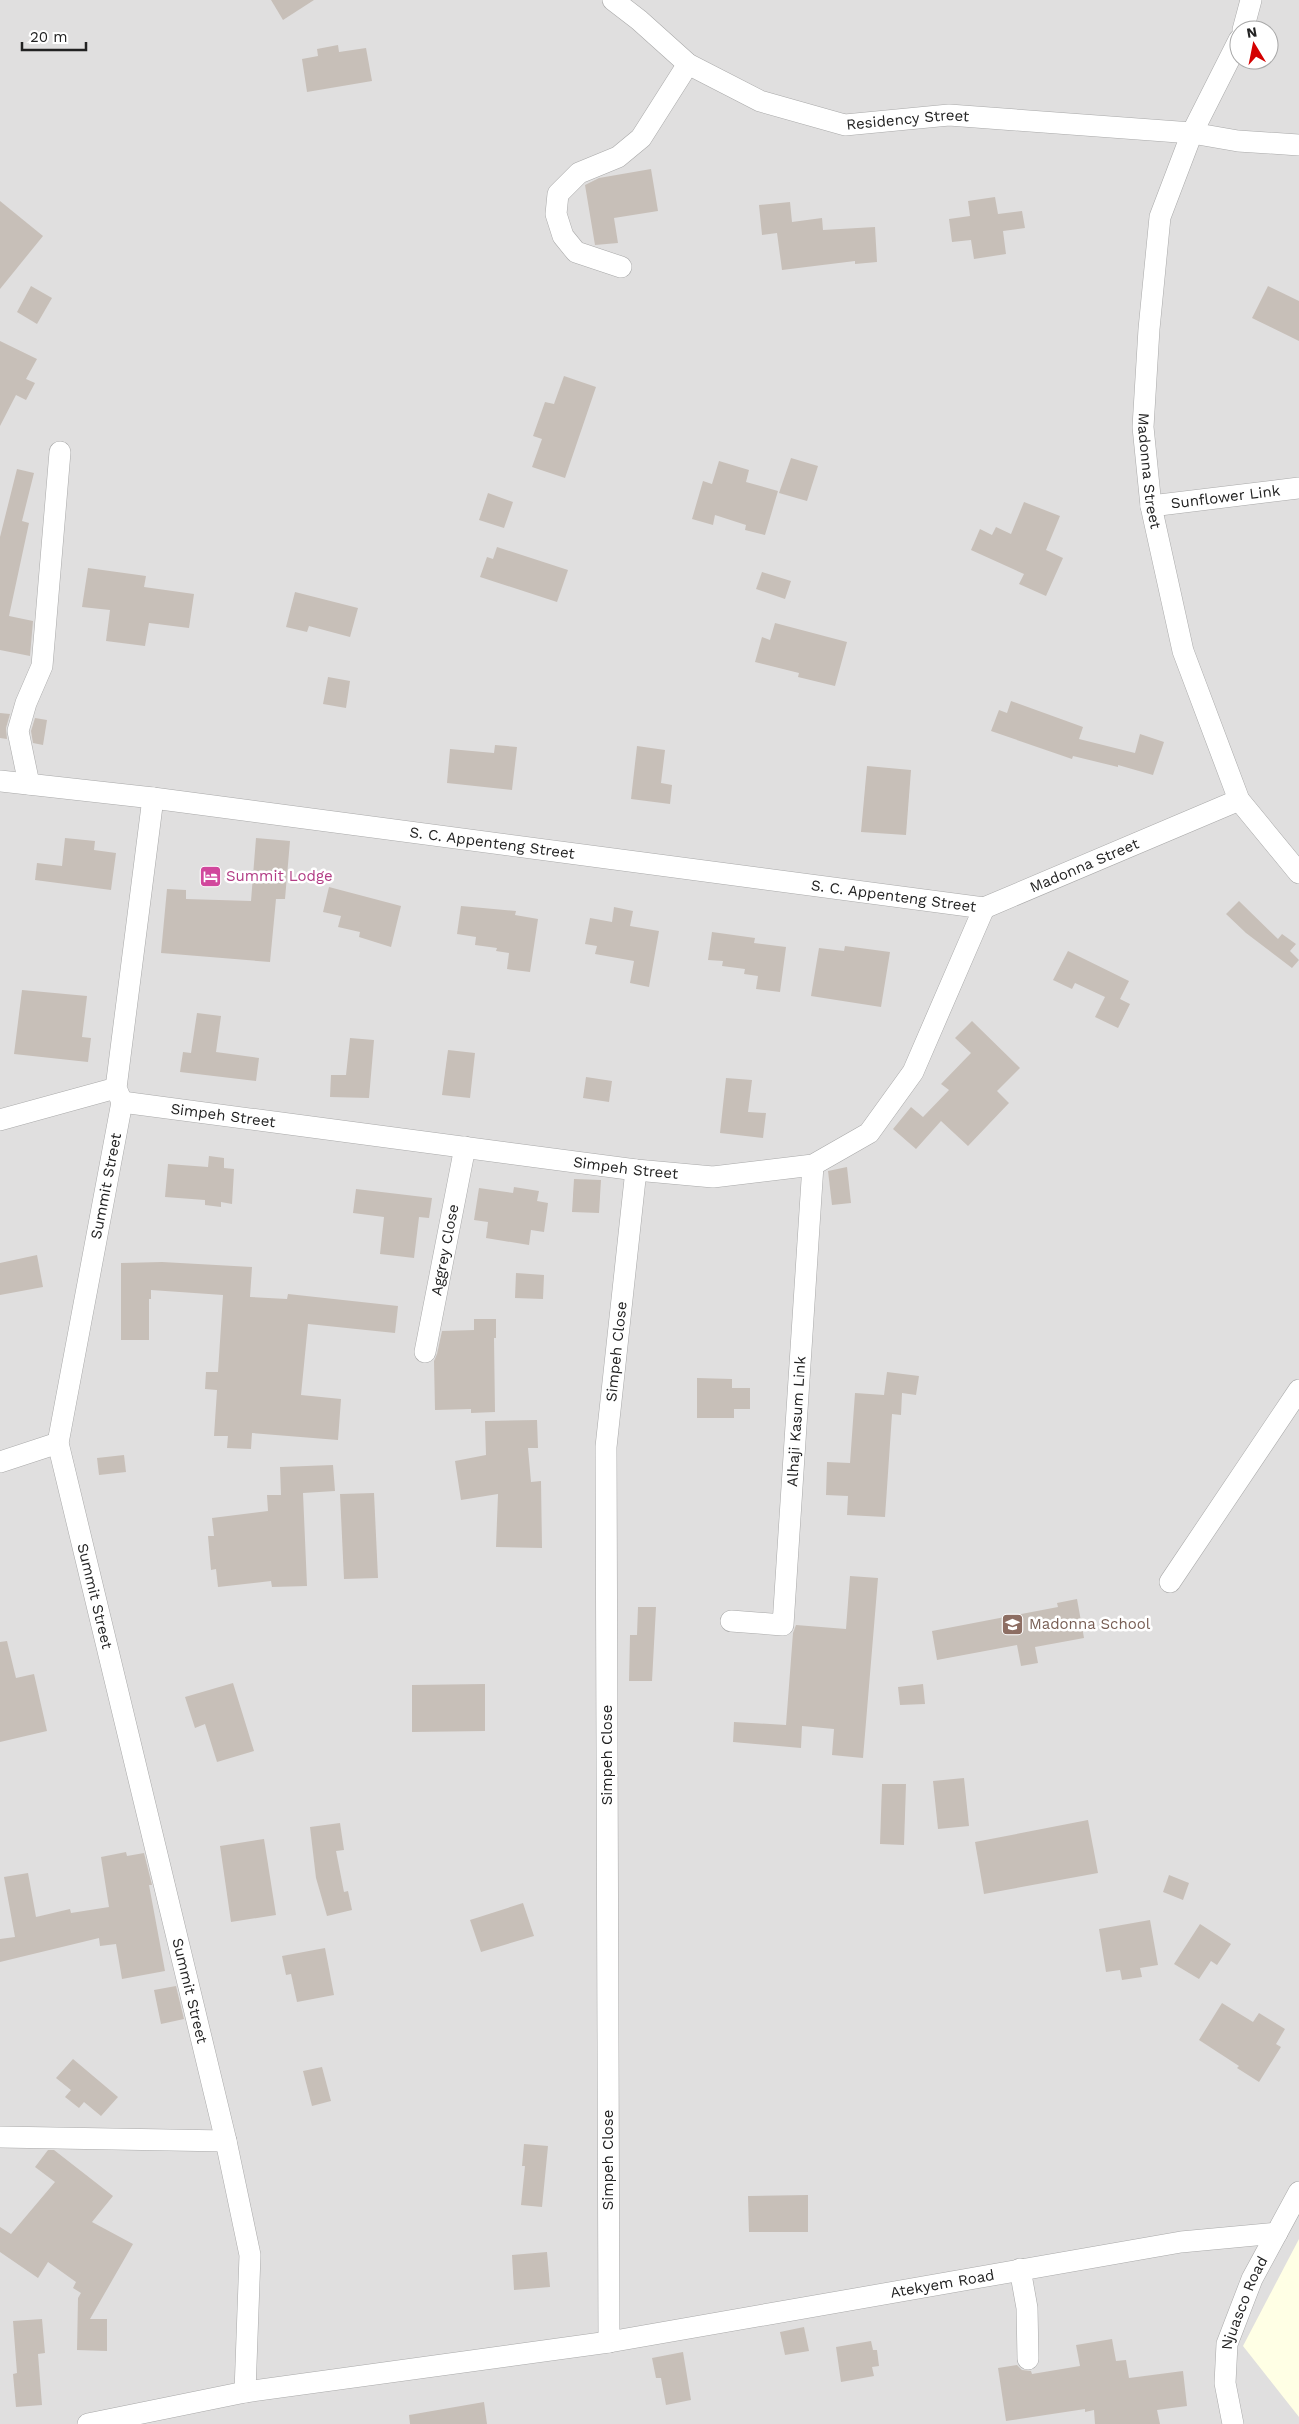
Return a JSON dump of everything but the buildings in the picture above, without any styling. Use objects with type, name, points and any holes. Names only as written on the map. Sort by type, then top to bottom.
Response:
[{"type":"street","name":"Residency Street","points":[[613,0],[639,20],[688,64],[760,101],[845,125],[949,115],[1192,133],[1238,141],[1299,145]]},
{"type":"street","points":[[1245,20],[1250,0]]},
{"type":"street","name":"Madonna Street","points":[[1229,60],[1192,133],[1160,218],[1149,329],[1143,427],[1151,506],[1183,651],[1239,800],[1299,873]]},
{"type":"street","points":[[621,267],[576,252],[563,236],[556,214],[558,194],[579,173],[618,157],[641,138],[688,64]]},
{"type":"street","points":[[29,784],[18,731],[26,703],[42,666],[60,452]]},
{"type":"street","name":"Sunflower Link","points":[[1151,506],[1299,488]]},
{"type":"street","name":"S. C. Appenteng Street","points":[[0,781],[153,798],[984,908]]},
{"type":"street","name":"Summit Street","points":[[153,798],[119,1095],[58,1443],[226,2141],[250,2255],[245,2392]]},
{"type":"street","name":"Madonna Street","points":[[984,908],[1239,800]]},
{"type":"street","name":"Simpeh Street","points":[[119,1095],[466,1147],[636,1170],[713,1177],[813,1165],[869,1133],[913,1072],[984,908]]},
{"type":"street","points":[[0,1120],[119,1095]]},
{"type":"street","name":"Aggrey Close","points":[[425,1352],[466,1147]]},
{"type":"street","name":"Alhaji Kasum Link","points":[[731,1621],[783,1625],[813,1165]]},
{"type":"street","name":"Simpeh Close","points":[[609,2342],[606,1447],[636,1170]]},
{"type":"street","points":[[1170,1582],[1299,1390]]},
{"type":"street","points":[[0,1462],[58,1443]]},
{"type":"street","points":[[0,2137],[226,2141]]},
{"type":"street","name":"Njuasco Road","points":[[1233,2424],[1225,2383],[1227,2344],[1252,2279],[1299,2192]]},
{"type":"street","name":"Atekyem Road","points":[[245,2392],[609,2342],[1181,2242],[1277,2233]]},
{"type":"street","points":[[1020,2270],[1027,2308],[1028,2359]]},
{"type":"street","points":[[88,2424],[245,2392]]},
{"type":"shaded area","points":[[0,0],[1299,0],[1299,2424],[0,2424]]},
{"type":"shaded area","points":[[1299,2239],[1299,2417],[1243,2346]]},
{"type":"place","name":"Summit Lodge","points":[[210,876]]},
{"type":"place","name":"Madonna School","points":[[1013,1624]]}]
